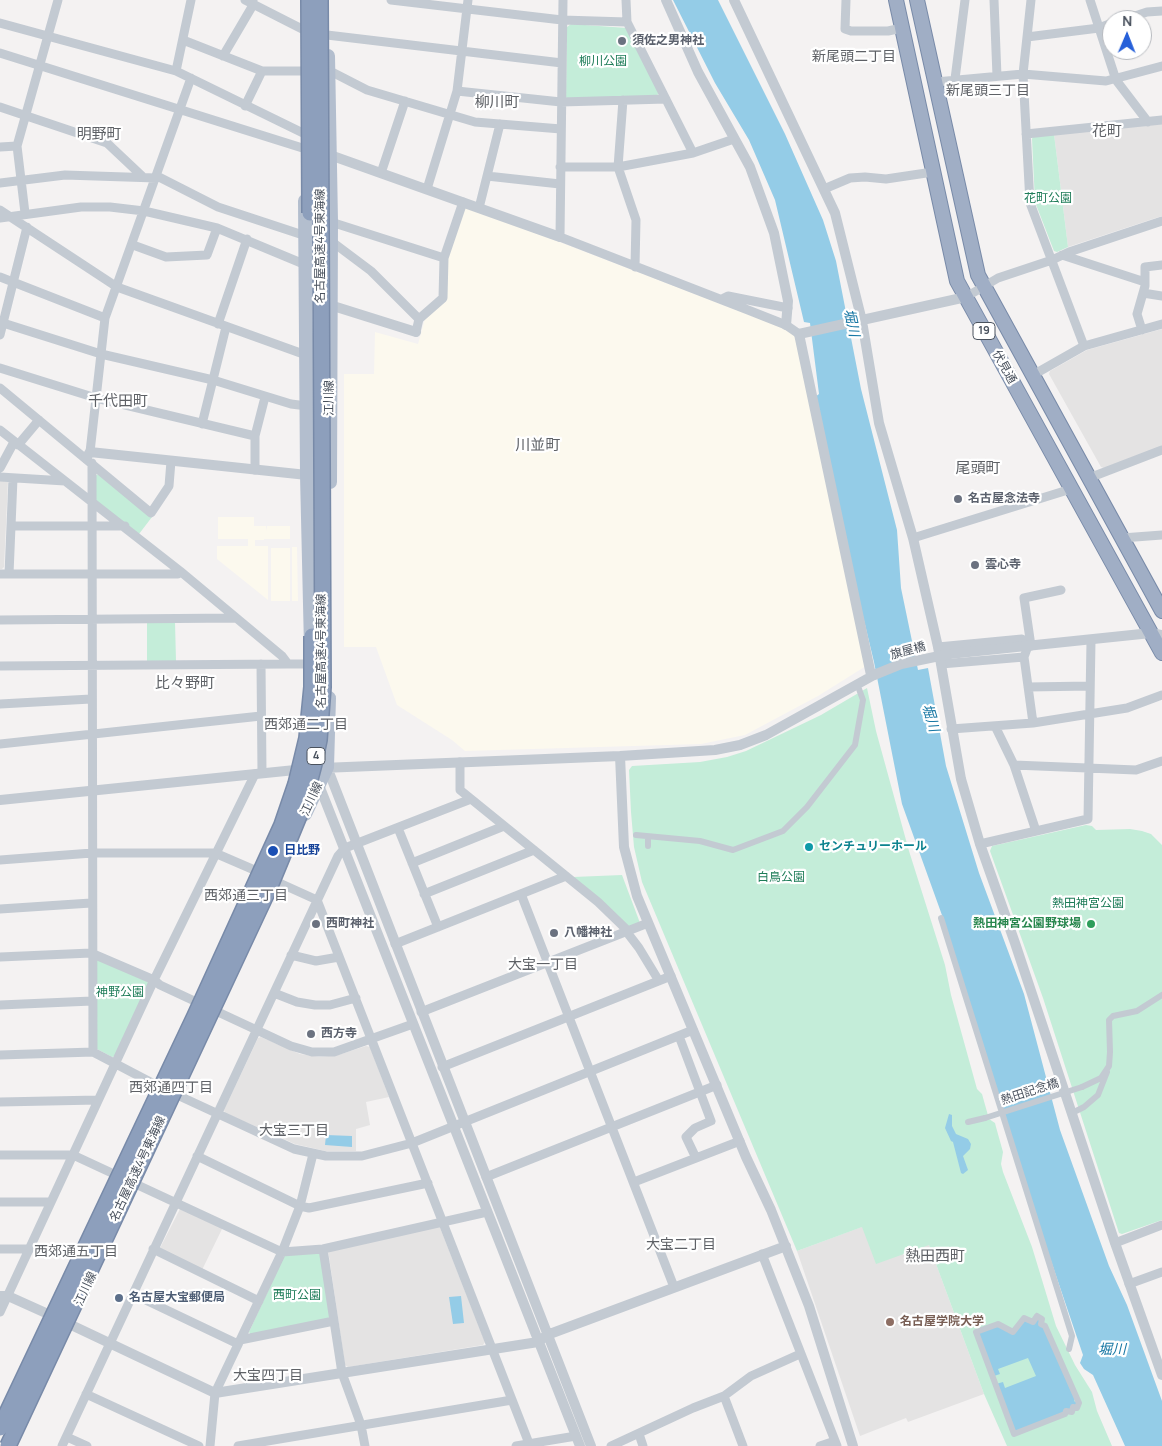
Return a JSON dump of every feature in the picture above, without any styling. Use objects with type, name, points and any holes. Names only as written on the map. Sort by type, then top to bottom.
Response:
[{"type":"highway","name":"名古屋高速4号東海線","points":[[0,1428],[278,834],[296,784],[307,738],[312,686],[308,0]]},
{"type":"highway","name":"名古屋高速4号東海線","points":[[8,1446],[270,886],[303,806],[314,764],[319,740],[323,687],[320,0]]},
{"type":"highway","name":"伏見通","points":[[896,0],[958,281],[1071,489],[1156,634],[1162,653]]},
{"type":"highway","name":"伏見通","points":[[918,0],[978,275],[1162,611]]},
{"type":"highway","points":[[0,1438],[22,1390],[36,1371],[118,1197],[180,1061],[178,1051]]},
{"type":"main road","name":"江川線","points":[[0,1416],[309,769],[312,664],[307,475],[304,0]]},
{"type":"main road","name":"江川線","points":[[13,1446],[328,767],[331,222],[326,0]]},
{"type":"street","points":[[25,213],[17,146],[58,0]]},
{"type":"street","points":[[176,71],[191,0]]},
{"type":"street","points":[[391,0],[467,4],[562,20],[627,22]]},
{"type":"street","points":[[560,237],[563,0]]},
{"type":"street","points":[[626,0],[627,22],[693,154]]},
{"type":"street","points":[[666,0],[698,72],[750,167],[774,233],[788,308],[786,325]]},
{"type":"street","points":[[734,0],[824,190],[843,239],[879,423],[913,538],[938,647],[961,779],[980,844],[1072,1113],[1114,1243],[1162,1375]]},
{"type":"street","points":[[846,0],[845,29],[851,31],[888,31],[902,28]]},
{"type":"street","points":[[955,79],[965,0]]},
{"type":"street","points":[[994,0],[997,76]]},
{"type":"street","points":[[1031,0],[1023,74],[1030,203],[1084,346]]},
{"type":"street","points":[[1090,0],[1116,80],[1148,122]]},
{"type":"street","points":[[223,56],[250,2],[304,30]]},
{"type":"street","points":[[427,190],[457,90],[467,4]]},
{"type":"street","points":[[0,23],[176,71],[305,134]]},
{"type":"street","points":[[1027,37],[1102,27]]},
{"type":"street","points":[[327,35],[562,63]]},
{"type":"street","points":[[183,40],[262,71],[305,71]]},
{"type":"street","points":[[0,53],[305,149],[330,155],[560,237],[635,268],[786,325],[800,334],[966,297],[998,278],[1162,222]]},
{"type":"street","points":[[936,82],[1023,74],[1106,81],[1116,80],[1162,66]]},
{"type":"street","points":[[328,70],[367,90],[476,122],[561,129]]},
{"type":"street","points":[[245,106],[262,71]]},
{"type":"street","points":[[93,1052],[91,953],[91,502],[89,458],[105,318],[133,245],[191,78]]},
{"type":"street","points":[[457,90],[561,102],[666,99]]},
{"type":"street","points":[[623,100],[618,167],[636,220],[635,268]]},
{"type":"street","points":[[381,173],[405,101]]},
{"type":"street","points":[[0,107],[107,143],[142,176]]},
{"type":"street","points":[[1026,134],[1162,120]]},
{"type":"street","points":[[479,208],[500,124]]},
{"type":"street","points":[[560,166],[618,167],[693,154],[734,138]]},
{"type":"street","points":[[0,147],[17,146]]},
{"type":"street","points":[[824,190],[850,178],[886,179],[934,172]]},
{"type":"street","points":[[0,183],[64,175],[157,177],[218,207],[306,236]]},
{"type":"street","points":[[487,176],[560,184]]},
{"type":"street","points":[[330,305],[416,332],[419,319],[444,298],[444,258],[463,202]]},
{"type":"street","points":[[0,218],[10,215],[82,207],[110,207],[144,211],[217,228],[306,265]]},
{"type":"street","points":[[0,210],[117,287],[306,355]]},
{"type":"street","points":[[331,222],[444,258]]},
{"type":"street","points":[[0,335],[27,227]]},
{"type":"street","points":[[133,245],[166,257],[207,255],[217,228]]},
{"type":"street","points":[[202,424],[213,380],[222,325],[247,239]]},
{"type":"street","points":[[331,241],[371,271],[419,319]]},
{"type":"street","points":[[1062,255],[1145,282]]},
{"type":"street","points":[[1142,330],[1137,314],[1145,282],[1145,267],[1162,266]]},
{"type":"street","points":[[0,278],[105,318]]},
{"type":"street","points":[[1143,293],[1162,296]]},
{"type":"street","points":[[721,300],[728,296],[788,308]]},
{"type":"street","points":[[2,322],[101,354],[213,380],[291,404],[307,406]]},
{"type":"street","points":[[1032,375],[1084,346],[1162,324]]},
{"type":"street","points":[[800,334],[872,675]]},
{"type":"street","points":[[0,368],[96,398],[255,436]]},
{"type":"street","points":[[0,388],[89,458],[152,513],[169,486],[172,461]]},
{"type":"street","points":[[255,470],[255,436],[264,396]]},
{"type":"street","points":[[0,468],[16,443],[39,420]]},
{"type":"street","points":[[0,430],[180,570],[282,656],[288,664]]},
{"type":"street","points":[[1089,478],[1162,450]]},
{"type":"street","points":[[89,458],[172,461],[307,475]]},
{"type":"street","points":[[0,477],[64,481]]},
{"type":"street","points":[[13,478],[11,526],[4,574],[178,574],[180,570]]},
{"type":"street","points":[[913,538],[1071,489]]},
{"type":"street","points":[[11,526],[125,526]]},
{"type":"street","points":[[1122,538],[1162,535]]},
{"type":"street","points":[[1033,723],[1028,687],[1024,598],[1061,590]]},
{"type":"street","points":[[0,620],[236,618]]},
{"type":"street","name":"旗屋橋","points":[[0,800],[328,767],[693,753],[740,745],[787,724],[872,675],[901,664],[949,654],[1156,634]]},
{"type":"street","points":[[980,844],[1088,819],[1091,640]]},
{"type":"street","points":[[938,647],[1026,647]]},
{"type":"street","points":[[941,664],[1026,647]]},
{"type":"street","points":[[0,1312],[4,1296],[30,1248],[154,980],[215,853],[258,774],[262,716],[261,664]]},
{"type":"street","points":[[0,666],[312,664]]},
{"type":"street","points":[[1028,687],[1090,686]]},
{"type":"street","points":[[636,835],[700,842],[733,850],[783,831],[807,807],[855,745],[863,700],[859,689]]},
{"type":"street","points":[[952,729],[1033,723],[1090,714],[1127,708],[1162,695]]},
{"type":"street","points":[[0,704],[92,699]]},
{"type":"street","points":[[0,744],[262,716]]},
{"type":"street","points":[[995,726],[1014,765],[1036,831]]},
{"type":"street","points":[[620,756],[625,852],[630,873],[648,923],[810,1306],[853,1446]]},
{"type":"street","points":[[1014,765],[1136,770],[1162,761]]},
{"type":"street","points":[[460,762],[460,790],[598,902],[627,931],[659,981]]},
{"type":"street","points":[[328,767],[355,844],[442,1067],[487,1212],[578,1441],[516,1446]]},
{"type":"street","points":[[309,769],[320,782],[414,1024],[459,1124],[486,1177],[590,1446]]},
{"type":"street","points":[[62,1446],[338,856],[345,848],[471,800]]},
{"type":"street","points":[[412,863],[504,826]]},
{"type":"street","points":[[398,828],[438,927]]},
{"type":"street","points":[[648,836],[648,846]]},
{"type":"street","points":[[424,894],[534,850]]},
{"type":"street","points":[[0,860],[92,853],[215,853],[259,872]]},
{"type":"street","points":[[394,944],[566,876]]},
{"type":"street","points":[[275,881],[317,900],[530,1445]]},
{"type":"street","points":[[520,894],[674,1287]]},
{"type":"street","points":[[0,909],[92,903]]},
{"type":"street","points":[[941,918],[1072,1336],[1069,1349]]},
{"type":"street","points":[[421,1012],[648,923]]},
{"type":"street","points":[[0,957],[91,953],[154,980],[160,985],[297,1048],[319,1053],[334,1052],[414,1024]]},
{"type":"street","points":[[291,955],[316,962],[339,957]]},
{"type":"street","points":[[442,1067],[672,976]]},
{"type":"street","points":[[274,993],[296,1002],[315,1005],[330,1005],[356,998]]},
{"type":"street","points":[[1072,1113],[1084,1108],[1098,1095],[1105,1081],[1110,1052],[1109,1020],[1113,1016],[1136,1010],[1162,995]]},
{"type":"street","points":[[964,998],[997,1107],[1000,1109]]},
{"type":"street","points":[[0,1005],[92,1001]]},
{"type":"street","points":[[175,1094],[278,1144],[312,1154],[336,1157],[362,1156],[412,1143],[693,1030]]},
{"type":"street","points":[[679,1036],[711,1121],[696,1128],[686,1137],[696,1158]]},
{"type":"street","points":[[0,1055],[93,1052],[116,1062],[158,1086]]},
{"type":"street","name":"熱田記念橋","points":[[968,1122],[1082,1087],[1100,1078],[1108,1066]]},
{"type":"street","points":[[486,1177],[717,1085]]},
{"type":"street","points":[[0,1102],[98,1100]]},
{"type":"street","points":[[634,1182],[740,1141]]},
{"type":"street","points":[[210,1446],[215,1393],[282,1252],[300,1206],[312,1154]]},
{"type":"street","points":[[0,1155],[73,1155],[282,1252],[323,1249],[487,1212]]},
{"type":"street","points":[[197,1156],[300,1206],[317,1207],[428,1183]]},
{"type":"street","points":[[0,1202],[51,1202]]},
{"type":"street","points":[[1114,1243],[1162,1225]]},
{"type":"street","points":[[4,1296],[48,1314],[215,1393],[538,1342],[547,1335],[786,1246]]},
{"type":"street","points":[[0,1249],[30,1248]]},
{"type":"street","points":[[153,1249],[259,1301]]},
{"type":"street","points":[[323,1249],[342,1373],[361,1425],[365,1446]]},
{"type":"street","points":[[762,1254],[836,1443],[820,1446]]},
{"type":"street","points":[[1129,1284],[1162,1272]]},
{"type":"street","points":[[133,1294],[239,1342],[334,1321]]},
{"type":"street","points":[[1037,1316],[1042,1319],[1041,1324],[1045,1326],[1053,1344],[1079,1404],[1077,1408],[1073,1407],[1072,1412],[1066,1411],[1065,1414],[1014,1434],[976,1332],[998,1324],[1013,1332],[1024,1318],[1033,1322],[1037,1316]]},
{"type":"street","points":[[610,1446],[724,1396],[751,1376],[800,1354]]},
{"type":"street","points":[[86,1394],[198,1446]]},
{"type":"street","points":[[724,1396],[743,1446]]},
{"type":"street","points":[[238,1446],[512,1400]]},
{"type":"street","points":[[639,1434],[643,1446]]},
{"type":"street","points":[[67,1437],[87,1446]]},
{"type":"shaded area","points":[[1162,123],[1162,216],[1068,247],[1054,134]]},
{"type":"shaded area","points":[[468,207],[794,332],[866,666],[818,696],[745,735],[701,744],[465,751],[452,740],[397,705],[376,647],[344,647],[344,374],[374,374],[375,332],[418,344],[425,319],[447,300],[446,261],[464,209]]},
{"type":"shaded area","points":[[1162,329],[1162,446],[1104,468],[1101,467],[1049,374],[1050,371],[1087,350]]},
{"type":"shaded area","points":[[0,480],[8,481],[4,567],[2,569],[0,569]]},
{"type":"shaded area","points":[[218,517],[254,517],[254,526],[266,526],[267,531],[267,526],[290,526],[290,539],[255,540],[255,546],[268,546],[268,600],[217,559],[217,546],[248,546],[248,539],[218,539]]},
{"type":"shaded area","points":[[292,547],[297,547],[298,601],[292,601]]},
{"type":"shaded area","points":[[271,548],[290,548],[290,601],[271,601]]},
{"type":"shaded area","points":[[261,1037],[300,1054],[319,1057],[338,1055],[366,1046],[370,1047],[389,1097],[366,1102],[370,1125],[356,1129],[356,1151],[325,1151],[295,1144],[225,1113],[224,1110],[258,1038]]},
{"type":"shaded area","points":[[181,1207],[223,1227],[202,1270],[160,1248]]},
{"type":"shaded area","name":"名古屋学院大学","points":[[915,1207],[984,1394],[908,1422],[906,1418],[860,1436],[797,1251]]},
{"type":"shaded area","points":[[439,1225],[485,1342],[483,1345],[348,1367],[345,1365],[328,1250]]},
{"type":"green space","name":"柳川公園","points":[[571,24],[627,28],[659,92],[657,96],[568,99],[566,97],[567,27]]},
{"type":"green space","name":"花町公園","points":[[1054,134],[1068,247],[1057,252],[1054,251],[1035,202],[1032,139],[1033,136]]},
{"type":"green space","points":[[100,473],[152,517],[139,534],[94,498],[95,476]]},
{"type":"green space","points":[[147,622],[175,622],[176,661],[147,661]]},
{"type":"green space","name":"白鳥公園","points":[[867,688],[876,731],[909,851],[945,965],[951,995],[977,1089],[982,1094],[989,1119],[995,1123],[1003,1152],[1001,1164],[1003,1172],[1032,1247],[1056,1326],[1075,1365],[1092,1392],[1097,1411],[1112,1446],[1007,1446],[984,1394],[929,1245],[876,1264],[862,1227],[797,1251],[642,882],[634,847],[629,770],[632,766],[700,762],[746,751],[821,715]]},
{"type":"green space","name":"熱田神宮公園","points":[[1086,825],[1092,826],[1096,830],[1130,829],[1142,831],[1151,834],[1162,845],[1162,1220],[1122,1234],[1119,1233],[1043,998],[990,851],[992,846]]},
{"type":"green space","points":[[622,875],[640,923],[628,927],[573,877]]},
{"type":"green space","name":"神野公園","points":[[98,959],[147,981],[149,984],[116,1056],[112,1057],[97,1049],[96,961]]},
{"type":"green space","name":"西町公園","points":[[320,1252],[330,1316],[328,1319],[251,1335],[249,1332],[285,1254]]},
{"type":"water","name":"堀川","points":[[673,0],[718,0],[785,134],[823,220],[836,261],[861,389],[897,530],[901,588],[918,670],[928,668],[946,766],[979,873],[1024,994],[1060,1130],[1109,1266],[1127,1305],[1162,1401],[1162,1446],[1125,1446],[1093,1375],[1084,1369],[1080,1363],[1083,1355],[1034,1211],[943,918],[902,804],[874,662],[828,471],[815,397],[819,394],[810,323],[804,322],[775,200],[749,140],[715,83]]},
{"type":"water","points":[[949,1114],[952,1115],[952,1126],[956,1134],[968,1139],[971,1144],[970,1149],[963,1156],[968,1170],[963,1174],[961,1173],[953,1142],[945,1128]]},
{"type":"water","points":[[326,1135],[352,1136],[352,1147],[325,1145]]},
{"type":"water","points":[[461,1296],[464,1323],[453,1324],[449,1297]]},
{"type":"water","points":[[1037,1318],[1044,1327],[1075,1398],[1074,1401],[1077,1403],[1071,1410],[1014,1432],[996,1384],[1003,1382],[1005,1388],[1036,1376],[1028,1358],[998,1369],[1000,1374],[994,1376],[977,1333],[997,1326],[1013,1334],[1024,1319]]},
{"type":"place","name":"須佐之男神社","points":[[622,41]]},
{"type":"place","name":"名古屋念法寺","points":[[958,499]]},
{"type":"place","name":"雲心寺","points":[[975,565]]},
{"type":"place","name":"センチュリーホール","points":[[809,847]]},
{"type":"place","name":"日比野","points":[[273,851]]},
{"type":"place","name":"西町神社","points":[[316,924]]},
{"type":"place","name":"熱田神宮公園野球場","points":[[1091,924]]},
{"type":"place","name":"八幡神社","points":[[554,933]]},
{"type":"place","name":"西方寺","points":[[311,1034]]},
{"type":"place","name":"名古屋大宝郵便局","points":[[119,1298]]},
{"type":"place","name":"名古屋学院大学","points":[[890,1322]]},
{"type":"district","name":"新尾頭二丁目","points":[[854,57]]},
{"type":"district","name":"新尾頭三丁目","points":[[988,91]]},
{"type":"district","name":"柳川町","points":[[497,103]]},
{"type":"district","name":"花町","points":[[1107,132]]},
{"type":"district","name":"明野町","points":[[99,135]]},
{"type":"district","name":"千代田町","points":[[118,402]]},
{"type":"district","name":"川並町","points":[[538,446]]},
{"type":"district","name":"尾頭町","points":[[978,469]]},
{"type":"district","name":"比々野町","points":[[185,684]]},
{"type":"district","name":"西郊通二丁目","points":[[306,725]]},
{"type":"district","name":"西郊通三丁目","points":[[246,896]]},
{"type":"district","name":"大宝一丁目","points":[[543,965]]},
{"type":"district","name":"西郊通四丁目","points":[[171,1088]]},
{"type":"district","name":"大宝三丁目","points":[[294,1131]]},
{"type":"district","name":"大宝二丁目","points":[[681,1245]]},
{"type":"district","name":"西郊通五丁目","points":[[76,1252]]},
{"type":"district","name":"熱田西町","points":[[935,1257]]},
{"type":"district","name":"大宝四丁目","points":[[268,1376]]}]
